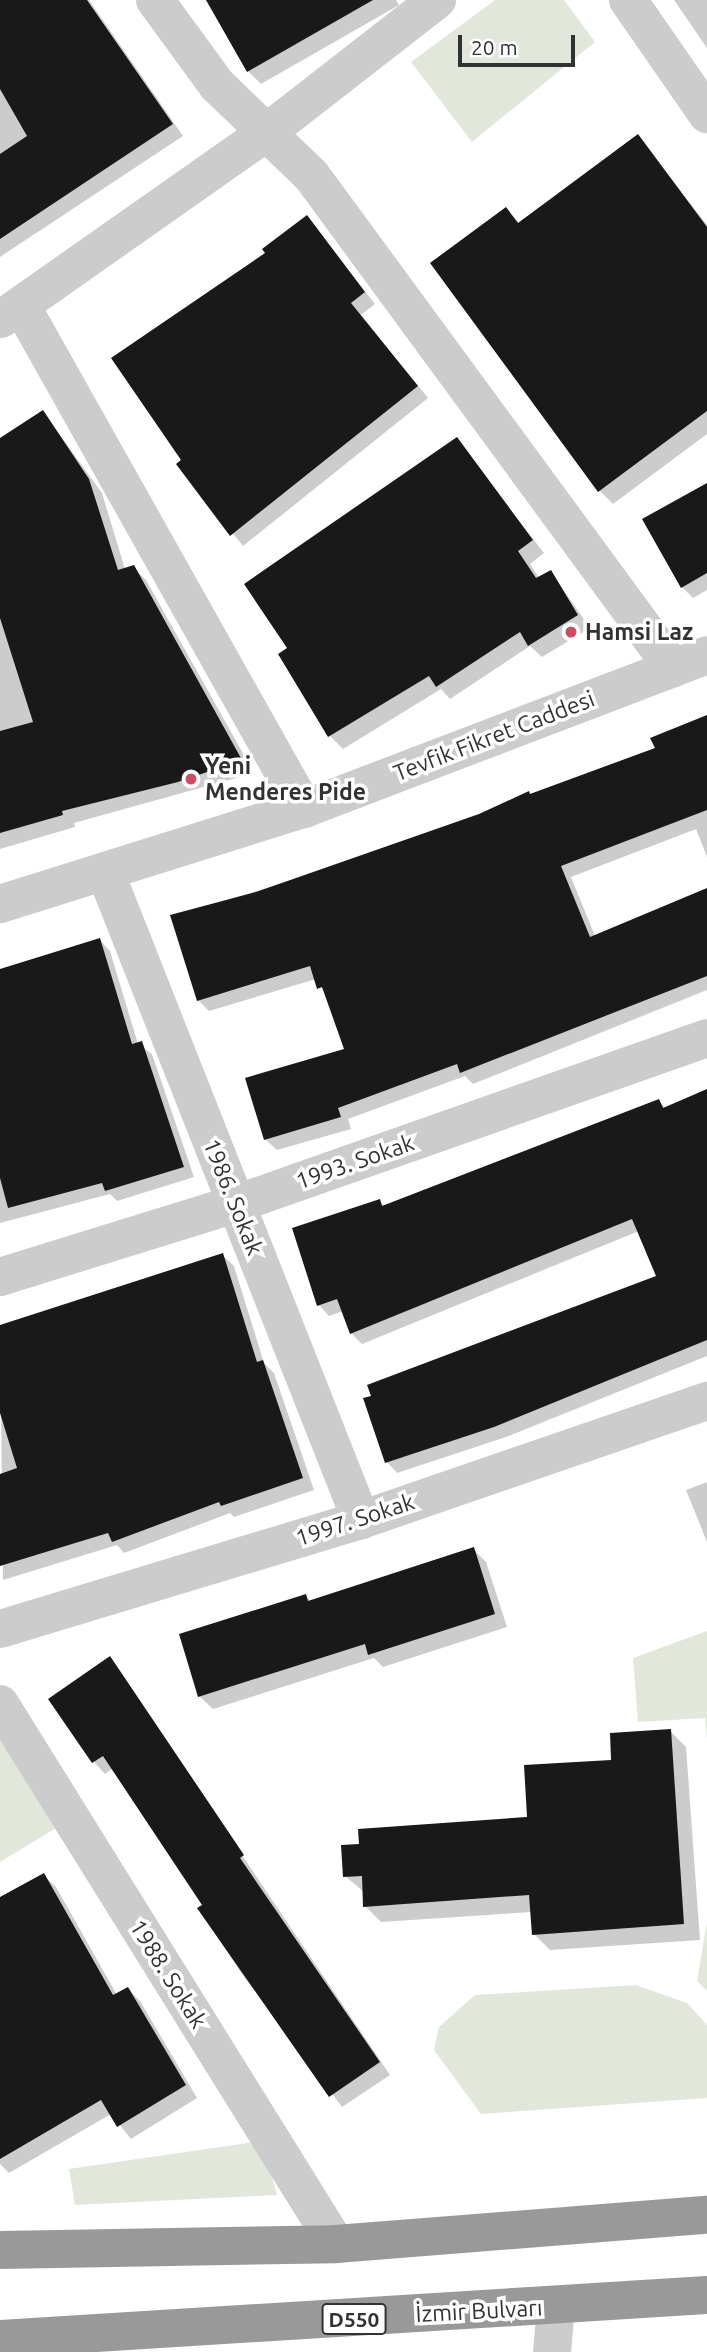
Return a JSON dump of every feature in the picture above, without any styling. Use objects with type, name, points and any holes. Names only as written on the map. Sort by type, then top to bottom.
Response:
[{"type":"highway","points":[[0,2250],[336,2244],[707,2215]]},
{"type":"highway","name":"İzmir Bulvarı","points":[[0,2339],[555,2307],[707,2295]]},
{"type":"street","points":[[155,0],[217,85],[311,175],[690,662]]},
{"type":"street","points":[[304,809],[11,313],[266,133],[437,0]]},
{"type":"street","points":[[628,0],[703,101]]},
{"type":"street","name":"Tevfik Fikret Caddesi","points":[[0,904],[106,874],[304,809],[690,662]]},
{"type":"street","name":"1986. Sokak","points":[[106,874],[361,1520]]},
{"type":"street","name":"1993. Sokak","points":[[0,1277],[236,1204],[707,1038]]},
{"type":"street","name":"1997. Sokak","points":[[0,1629],[361,1520],[707,1401]]},
{"type":"street","name":"1988. Sokak","points":[[0,1704],[336,2244]]},
{"type":"street","points":[[552,2352],[555,2307]]},
{"type":"shaded area","points":[[495,0],[564,0],[595,42],[472,142],[411,62]]},
{"type":"shaded area","points":[[707,1631],[707,1739],[705,1718],[638,1722],[633,1658]]},
{"type":"shaded area","points":[[0,1724],[61,1825],[0,1862]]},
{"type":"shaded area","points":[[707,1922],[707,1991],[697,1981]]},
{"type":"shaded area","points":[[636,1985],[687,2003],[707,2025],[707,2098],[481,2114],[434,2050],[439,2027],[475,1995]]},
{"type":"shaded area","points":[[262,2141],[277,2195],[75,2205],[69,2169]]},
{"type":"building","points":[[0,0],[87,0],[173,124],[0,239],[0,154],[27,136],[0,89]]},
{"type":"building","points":[[206,0],[373,0],[247,72]]},
{"type":"building","points":[[638,134],[707,227],[707,411],[598,492],[430,263],[506,207],[518,223]]},
{"type":"building","points":[[307,215],[365,292],[351,303],[418,386],[230,536],[176,464],[181,460],[111,358],[265,253],[262,249]]},
{"type":"building","points":[[43,410],[89,479],[118,570],[134,565],[242,760],[178,782],[62,811],[63,815],[0,833],[0,731],[33,722],[0,618],[0,438]]},
{"type":"building","points":[[457,437],[533,540],[518,551],[536,578],[551,570],[578,615],[528,646],[520,632],[436,687],[429,676],[328,737],[278,654],[287,648],[244,584]]},
{"type":"building","points":[[707,483],[707,573],[681,588],[642,519]]},
{"type":"building","points":[[707,715],[707,810],[561,866],[590,937],[707,888],[707,976],[460,1073],[457,1064],[338,1108],[341,1117],[264,1140],[245,1078],[344,1049],[322,987],[317,989],[310,966],[197,1001],[170,915],[256,892],[479,814],[529,791],[530,794],[655,748],[650,738]]},
{"type":"building","points":[[100,938],[132,1044],[142,1041],[184,1167],[105,1191],[102,1183],[8,1208],[0,1178],[0,969]]},
{"type":"building","points":[[707,1089],[707,1340],[494,1427],[385,1463],[363,1398],[371,1396],[367,1385],[656,1276],[632,1219],[350,1334],[337,1299],[317,1306],[292,1228],[380,1199],[382,1206],[659,1099],[663,1108]]},
{"type":"building","points":[[223,1253],[257,1362],[263,1360],[303,1478],[221,1506],[219,1502],[112,1542],[108,1533],[0,1566],[0,1474],[17,1468],[0,1413],[0,1325]]},
{"type":"building","points":[[474,1547],[495,1614],[368,1655],[365,1644],[198,1697],[179,1634],[306,1594],[308,1601]]},
{"type":"building","points":[[110,1656],[244,1855],[240,1858],[380,2062],[329,2097],[197,1908],[202,1905],[103,1756],[92,1763],[48,1699]]},
{"type":"building","points":[[671,1729],[684,1924],[532,1935],[529,1895],[363,1907],[362,1876],[343,1877],[341,1845],[359,1844],[358,1829],[527,1817],[524,1765],[611,1760],[610,1733]]},
{"type":"building","points":[[44,1873],[113,1995],[128,1987],[186,2085],[117,2127],[101,2100],[0,2159],[0,1897]]},
{"type":"place","name":"Hamsi Laz","points":[[571,632]]},
{"type":"place","name":"Yeni Menderes Pide","points":[[191,779]]}]
